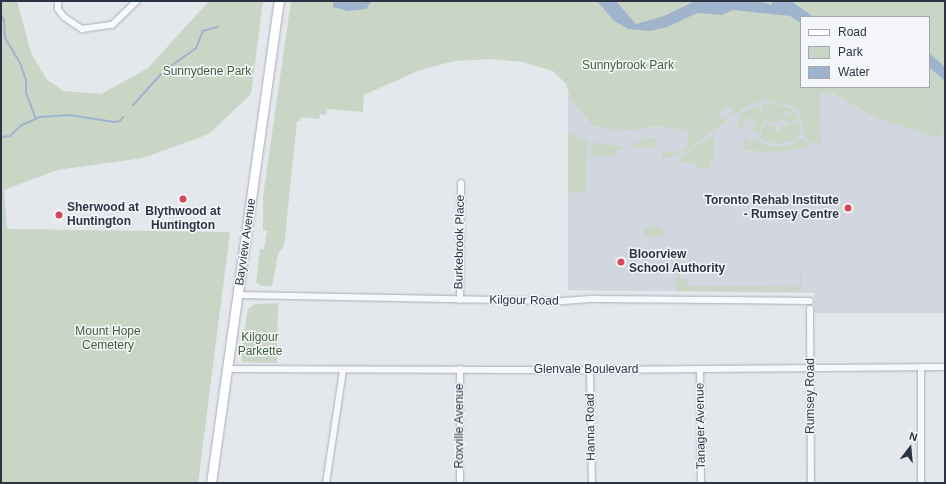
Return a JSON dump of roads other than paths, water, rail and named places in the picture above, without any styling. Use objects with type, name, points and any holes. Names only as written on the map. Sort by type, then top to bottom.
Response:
[{"type":"main road","name":"Bayview Avenue","points":[[211,483],[239,295],[279,1]]},
{"type":"street","points":[[58,1],[58,9],[64,17],[82,29],[112,24],[138,1]]},
{"type":"street","name":"Burkebrook Place","points":[[460,300],[461,183]]},
{"type":"street","name":"Kilgour Road","points":[[239,295],[460,300],[810,301]]},
{"type":"street","name":"Rumsey Road","points":[[810,309],[811,483]]},
{"type":"street","points":[[921,367],[921,483]]},
{"type":"street","name":"Glenvale Boulevard","points":[[227,369],[343,371],[945,367]]},
{"type":"street","name":"Tanager Avenue","points":[[700,369],[701,483]]},
{"type":"street","name":"Roxville Avenue","points":[[460,370],[460,483]]},
{"type":"street","name":"Hanna Road","points":[[590,370],[592,483]]},
{"type":"street","points":[[326,483],[343,371]]},
{"type":"water","points":[[337,1],[372,1],[366,9],[348,11],[333,7],[333,3]]},
{"type":"water","points":[[597,1],[616,1],[636,24],[664,16],[695,1],[757,1],[772,5],[772,1],[791,1],[813,16],[800,16],[800,22],[790,16],[733,10],[722,15],[697,13],[667,27],[650,31],[628,29],[614,21]]},
{"type":"water","points":[[930,54],[945,67],[945,81],[930,68]]},
{"type":"waterway","points":[[1,15],[4,20],[5,38],[20,63],[26,80],[26,93],[36,119]]},
{"type":"waterway","points":[[133,105],[165,70],[196,48],[203,31],[217,27]]},
{"type":"waterway","points":[[1,137],[10,136],[22,125],[40,117],[69,115],[114,122],[120,121],[123,117]]},
{"type":"place","name":"Blythwood at Huntington","points":[[183,199]]},
{"type":"place","name":"Toronto Rehab Institute - Rumsey Centre","points":[[848,208]]},
{"type":"place","name":"Sherwood at Huntington","points":[[59,215]]},
{"type":"place","name":"Bloorview School Authority","points":[[621,262]]},
{"type":"park label","name":"Sunnybrook Park","points":[[628,66]]},
{"type":"park label","name":"Sunnydene Park","points":[[207,72]]},
{"type":"park label","name":"Mount Hope Cemetery","points":[[108,339]]},
{"type":"park label","name":"Kilgour Parkette","points":[[260,345]]}]
